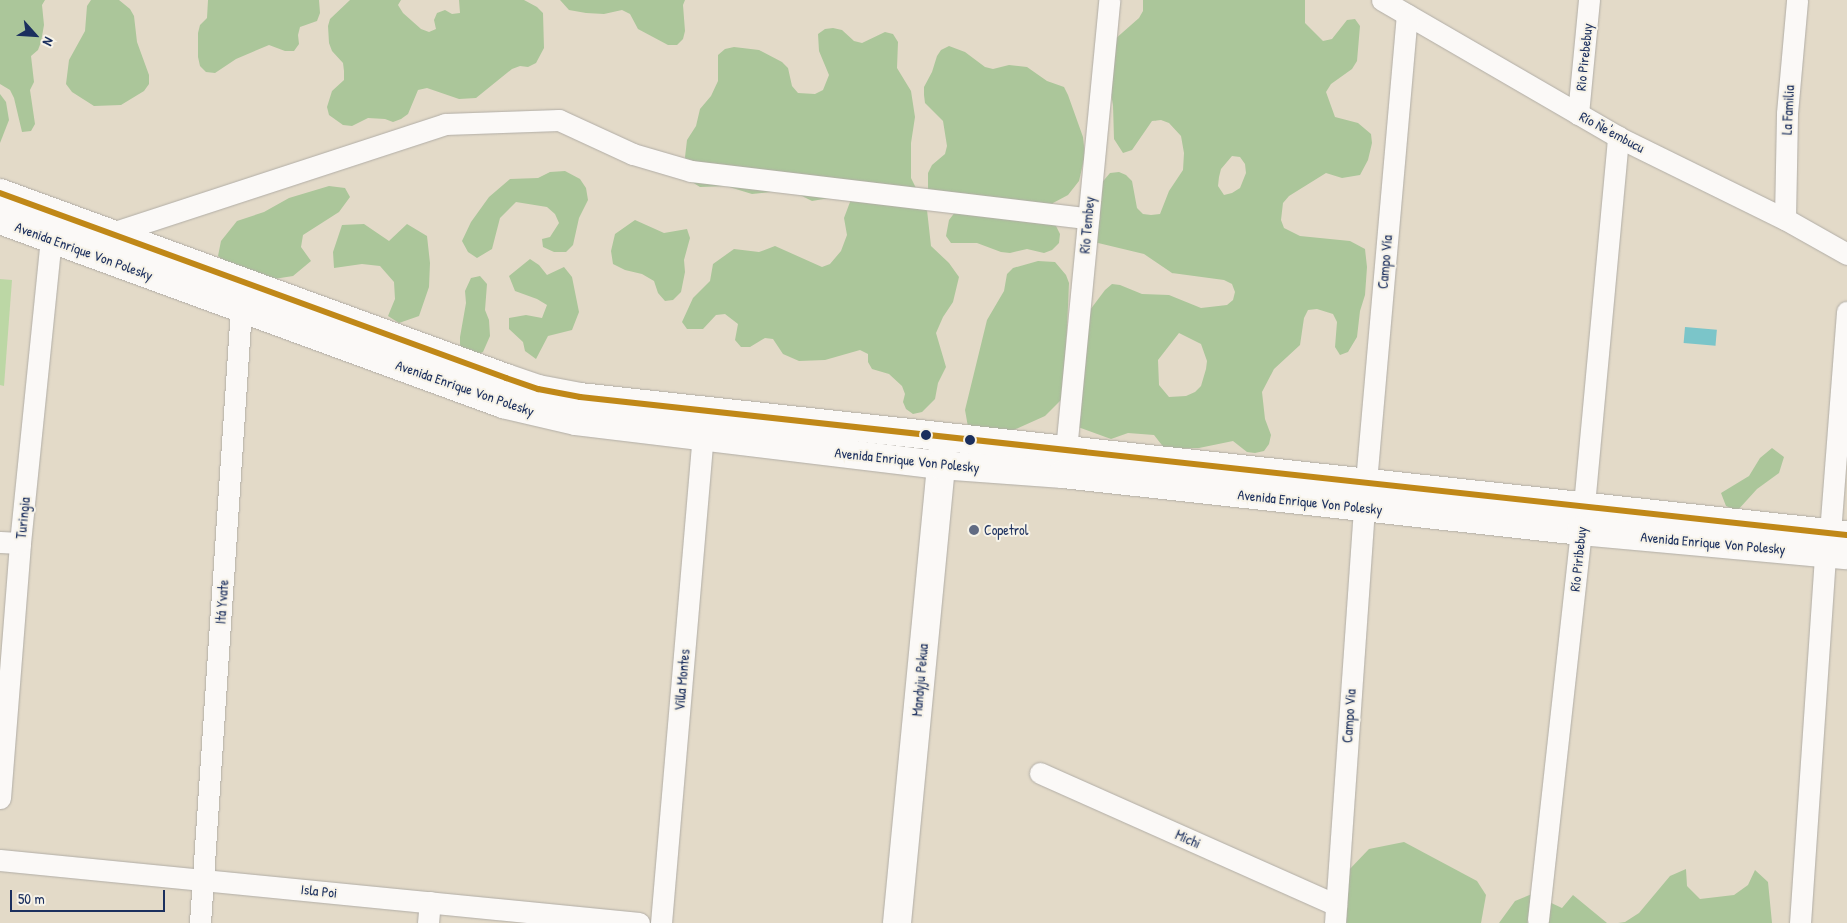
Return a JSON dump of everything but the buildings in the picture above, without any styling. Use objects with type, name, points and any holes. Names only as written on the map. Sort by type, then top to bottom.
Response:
[{"type":"main road","name":"Avenida Enrique Von Polesky","points":[[0,192],[538,389],[580,397],[667,408],[1584,505],[1837,544]]},
{"type":"main road","name":"Avenida Enrique Von Polesky","points":[[0,220],[503,404],[535,413],[576,421],[703,438],[940,465],[1063,474],[1581,532],[1837,544]]},
{"type":"main road","name":"Mandyju Pekua","points":[[896,923],[944,437]]},
{"type":"street","name":"Río Tembey","points":[[1066,450],[1109,0]]},
{"type":"street","name":"Río Ñe'embucu","points":[[1382,0],[1618,137],[1785,219],[1847,254]]},
{"type":"street","name":"Rio Pirebebuy","points":[[1578,114],[1590,0]]},
{"type":"street","name":"La Familia","points":[[1785,219],[1787,113],[1797,0]]},
{"type":"street","name":"Campo Vía","points":[[1364,509],[1407,14]]},
{"type":"street","points":[[112,233],[445,124],[549,120],[558,120],[633,154],[691,171],[1088,218]]},
{"type":"street","name":"Río Piribebuy","points":[[1538,920],[1584,505],[1618,137]]},
{"type":"street","name":"Turingia","points":[[0,798],[10,542],[52,239]]},
{"type":"street","name":"Itá Yvate","points":[[200,923],[243,282]]},
{"type":"street","points":[[1800,923],[1837,544],[1847,312]]},
{"type":"street","name":"Villa Montes","points":[[661,923],[703,438]]},
{"type":"street","name":"Campo Via","points":[[1335,914],[1364,509]]},
{"type":"street","name":"Michi","points":[[1040,773],[1335,914]]},
{"type":"street","name":"Isla Poi","points":[[0,860],[203,880],[429,913],[639,923]]},
{"type":"green space","points":[[0,0],[45,0],[42,5],[44,25],[41,42],[38,50],[31,56],[34,82],[30,90],[35,124],[31,131],[22,132],[14,98],[10,90],[0,84]]},
{"type":"green space","points":[[91,0],[119,0],[130,9],[134,16],[137,42],[149,75],[149,84],[144,91],[121,105],[94,106],[72,92],[66,84],[69,60],[85,31],[87,6]]},
{"type":"green space","points":[[208,0],[319,0],[320,13],[317,21],[300,27],[298,35],[299,44],[294,51],[285,51],[269,45],[236,59],[215,73],[206,72],[200,66],[198,57],[198,33],[200,25],[207,18]]},
{"type":"green space","points":[[350,0],[401,0],[398,5],[403,13],[421,29],[429,32],[436,29],[434,20],[437,13],[445,10],[452,14],[460,13],[459,0],[524,0],[537,7],[543,13],[544,48],[536,63],[528,67],[520,66],[512,69],[476,98],[459,99],[427,88],[418,90],[408,114],[401,119],[393,122],[385,119],[368,118],[352,126],[343,125],[329,115],[327,107],[332,91],[344,80],[343,63],[332,51],[329,43],[328,26],[330,19]]},
{"type":"green space","points":[[560,0],[685,0],[683,5],[685,31],[683,39],[677,45],[668,45],[638,29],[630,14],[622,10],[604,14],[586,13],[569,10]]},
{"type":"green space","points":[[1143,0],[1305,0],[1305,23],[1323,41],[1332,39],[1347,20],[1355,19],[1360,26],[1357,61],[1352,69],[1331,84],[1326,92],[1335,117],[1358,123],[1371,134],[1372,143],[1368,160],[1360,175],[1342,178],[1326,173],[1289,196],[1283,203],[1281,220],[1284,228],[1300,236],[1350,241],[1365,249],[1367,267],[1365,295],[1360,311],[1357,337],[1348,352],[1340,355],[1335,347],[1337,322],[1333,314],[1317,309],[1308,310],[1304,318],[1300,345],[1274,369],[1262,392],[1265,419],[1271,435],[1269,444],[1264,451],[1247,452],[1233,441],[1199,448],[1165,449],[1154,435],[1128,433],[1111,439],[1078,427],[1090,310],[1105,290],[1112,284],[1120,285],[1142,294],[1169,295],[1201,308],[1227,305],[1233,300],[1235,292],[1232,284],[1224,280],[1172,273],[1144,254],[1094,242],[1099,186],[1110,173],[1119,172],[1126,175],[1132,181],[1137,208],[1143,214],[1151,215],[1160,214],[1169,191],[1183,170],[1184,153],[1181,136],[1169,123],[1161,120],[1152,121],[1132,150],[1123,153],[1114,139],[1113,105],[1110,88],[1114,40],[1139,18],[1143,11]],"holes":[[[1232,156],[1240,157],[1245,164],[1246,173],[1240,188],[1224,195],[1218,186],[1219,177],[1221,169]],[[1179,333],[1201,344],[1207,361],[1206,369],[1201,386],[1195,392],[1186,396],[1169,397],[1159,385],[1158,360]]]},
{"type":"green space","points":[[825,29],[842,30],[854,41],[862,43],[885,32],[893,34],[898,42],[897,68],[911,91],[915,117],[911,143],[911,178],[927,210],[931,246],[949,263],[959,277],[953,302],[943,317],[936,333],[946,367],[938,383],[935,399],[922,412],[913,414],[906,409],[903,402],[905,394],[902,386],[889,374],[872,369],[868,362],[868,354],[860,350],[825,360],[799,361],[783,354],[773,339],[765,338],[750,347],[741,347],[735,340],[738,324],[725,314],[716,315],[703,329],[687,329],[682,322],[693,298],[710,281],[713,264],[734,249],[759,252],[775,246],[822,267],[830,264],[841,251],[847,235],[844,218],[853,194],[812,201],[796,193],[779,191],[752,194],[726,186],[700,187],[692,182],[688,174],[685,157],[687,140],[696,126],[700,109],[711,96],[718,81],[718,55],[725,49],[734,47],[759,50],[782,62],[788,68],[792,86],[798,93],[815,94],[823,90],[829,75],[819,51],[818,34]]},
{"type":"green space","points":[[949,46],[965,52],[985,67],[993,69],[1009,65],[1027,67],[1047,81],[1064,87],[1083,137],[1085,155],[1079,181],[1068,195],[1053,203],[1048,210],[1060,234],[1059,243],[1052,250],[1044,253],[1027,249],[1010,253],[1001,252],[977,243],[951,243],[946,236],[949,220],[959,207],[928,190],[928,173],[932,165],[945,154],[947,146],[943,121],[925,103],[924,87],[932,72],[937,56],[941,50]]},
{"type":"green space","points":[[0,94],[6,102],[9,120],[0,143]]},
{"type":"green space","points":[[565,171],[580,179],[586,188],[588,200],[579,218],[573,245],[566,252],[554,252],[543,247],[542,239],[550,237],[559,223],[555,214],[547,207],[516,202],[500,218],[492,249],[477,258],[468,252],[462,241],[471,222],[489,197],[510,179],[538,178],[550,172]]},
{"type":"green space","points":[[329,186],[345,188],[350,197],[339,212],[303,235],[301,247],[311,261],[293,276],[274,279],[232,267],[218,256],[221,241],[237,221],[264,212],[289,198]]},
{"type":"green space","points":[[635,220],[664,233],[687,229],[690,238],[684,260],[685,272],[681,292],[673,300],[665,301],[658,293],[654,281],[642,274],[625,270],[613,264],[611,251],[615,234]]},
{"type":"green space","points":[[364,224],[389,241],[407,224],[427,236],[430,263],[429,287],[419,316],[399,323],[388,316],[395,299],[394,282],[380,266],[362,264],[334,268],[333,252],[342,225]]},
{"type":"green space","points":[[530,259],[539,265],[547,275],[564,267],[572,277],[579,312],[572,330],[548,336],[536,359],[525,351],[523,342],[509,329],[509,318],[526,315],[542,318],[547,305],[515,291],[509,276]]},
{"type":"green space","points":[[1038,261],[1055,262],[1066,275],[1069,283],[1064,397],[1045,416],[1009,432],[968,427],[965,410],[987,320],[1004,291],[1007,274],[1013,268]]},
{"type":"green space","points":[[480,276],[487,284],[485,310],[489,320],[490,336],[483,352],[476,355],[460,351],[460,337],[466,303],[465,291],[471,278]]},
{"type":"green space","points":[[0,279],[12,280],[4,386],[0,385]]},
{"type":"green space","points":[[1772,448],[1784,457],[1779,473],[1757,489],[1737,511],[1726,506],[1721,493],[1749,476],[1760,458]]},
{"type":"green space","points":[[1404,842],[1477,881],[1486,895],[1481,923],[1331,923],[1346,873],[1369,849]]},
{"type":"green space","points":[[1686,869],[1687,886],[1700,899],[1734,895],[1748,885],[1755,870],[1768,882],[1772,923],[1618,923],[1625,922],[1639,913],[1670,876]]},
{"type":"green space","points":[[1532,894],[1562,908],[1573,895],[1607,923],[1499,923],[1515,901]]},
{"type":"water","points":[[1685,327],[1717,330],[1715,346],[1684,343]]},
{"type":"transit line","points":[[0,193],[506,378],[538,389],[580,397],[1847,535]]},
{"type":"place","name":"Copetrol","points":[[974,530]]}]
